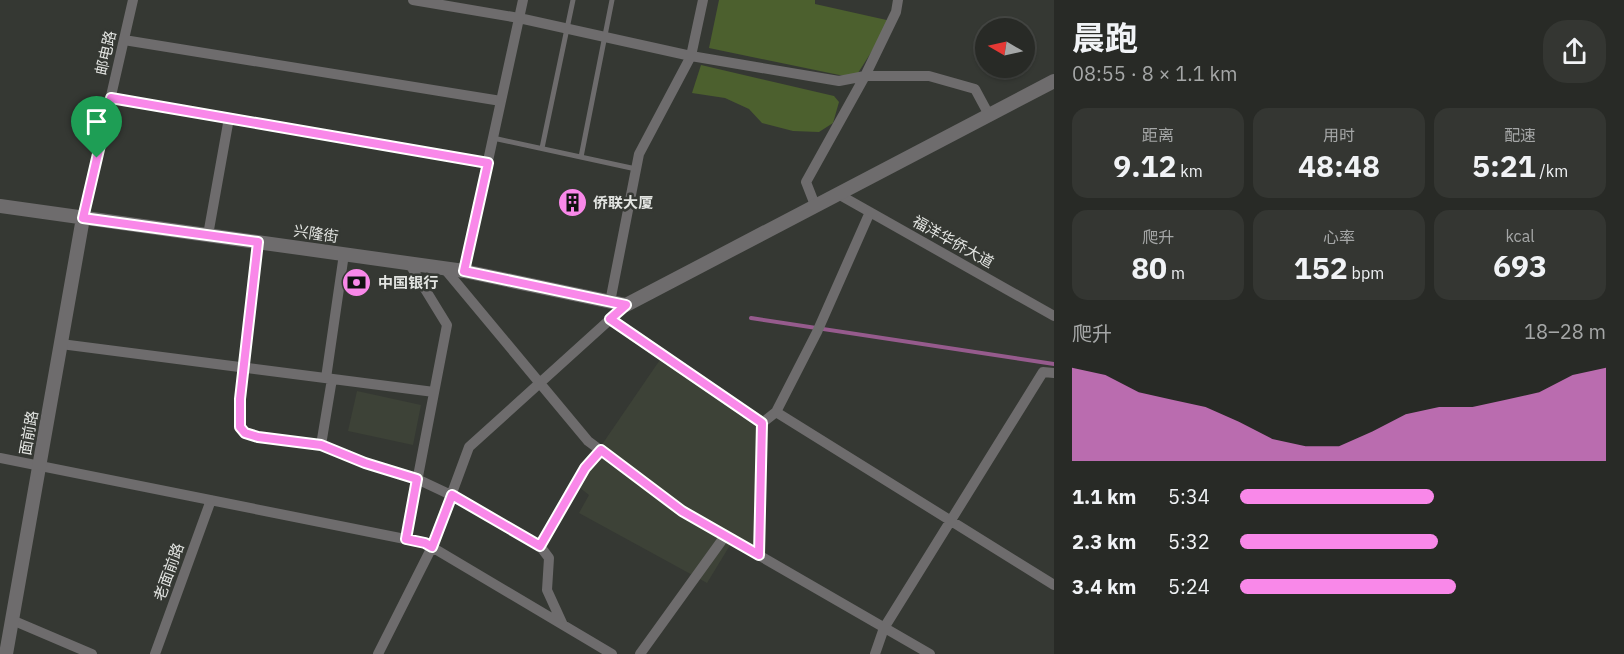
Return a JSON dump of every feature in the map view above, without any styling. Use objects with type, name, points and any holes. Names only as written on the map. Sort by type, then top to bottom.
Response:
[{"type":"street","name":"邮电路","points":[[83,218],[133,0]]},
{"type":"street","points":[[413,0],[519,18],[691,56],[839,81],[865,76],[929,76],[975,89],[989,115]]},
{"type":"street","points":[[464,271],[523,0]]},
{"type":"street","points":[[610,302],[639,154],[691,56],[703,0]]},
{"type":"street","points":[[815,205],[806,182],[865,76],[896,12],[898,0]]},
{"type":"street","points":[[124,40],[501,101]]},
{"type":"street","points":[[378,654],[432,547],[469,447],[626,305],[1054,81]]},
{"type":"street","points":[[111,98],[488,163]]},
{"type":"street","points":[[208,235],[229,118]]},
{"type":"street","name":"福洋华侨大道","points":[[838,194],[1054,316]]},
{"type":"street","name":"兴隆街","points":[[0,207],[464,271],[626,305]]},
{"type":"street","points":[[759,555],[762,423],[776,411],[819,328],[870,212]]},
{"type":"street","name":"面前路","points":[[6,654],[83,218]]},
{"type":"street","points":[[258,242],[240,399],[240,427],[245,433],[258,437],[321,445],[365,463],[417,479],[452,495],[540,546],[549,558],[547,590],[563,625]]},
{"type":"street","points":[[321,445],[344,254]]},
{"type":"street","points":[[406,539],[447,324],[409,263]]},
{"type":"street","points":[[444,268],[588,441],[682,511],[930,654]]},
{"type":"street","points":[[610,319],[762,423]]},
{"type":"street","points":[[61,344],[434,392]]},
{"type":"street","points":[[875,654],[884,628],[1043,372],[1054,373]]},
{"type":"street","points":[[776,411],[1054,585]]},
{"type":"street","points":[[540,546],[585,468],[601,450]]},
{"type":"street","points":[[0,458],[425,543],[612,654]]},
{"type":"street","name":"老面前路","points":[[155,654],[211,500]]},
{"type":"street","points":[[640,654],[725,536]]},
{"type":"street","points":[[12,620],[92,654]]},
{"type":"lane","points":[[542,148],[573,0]]},
{"type":"lane","points":[[581,157],[612,0]]},
{"type":"lane","points":[[493,138],[636,169]]},
{"type":"shaded area","points":[[666,351],[762,423],[758,550],[735,537],[707,583],[579,513],[589,495],[575,484]]},
{"type":"shaded area","points":[[357,391],[421,405],[413,445],[348,431]]},
{"type":"green space","points":[[719,0],[815,0],[815,4],[891,21],[858,73],[849,77],[709,48]]},
{"type":"green space","points":[[701,65],[834,96],[839,102],[833,123],[819,132],[793,131],[762,123],[749,109],[725,98],[692,93]]},
{"type":"waterway","points":[[751,318],[1054,364]]},
{"type":"place","name":"侨联大厦","points":[[572,203]]},
{"type":"place","name":"中国银行","points":[[357,283]]},
{"type":"route","points":[[111,98],[488,163],[464,271],[626,305],[610,319],[762,423],[759,555],[682,511],[601,450],[585,468],[540,546],[452,495],[432,547],[406,539],[417,479],[365,463],[321,445],[258,437],[245,433],[240,427],[240,399],[258,242],[83,218],[97,158],[111,98]]}]
